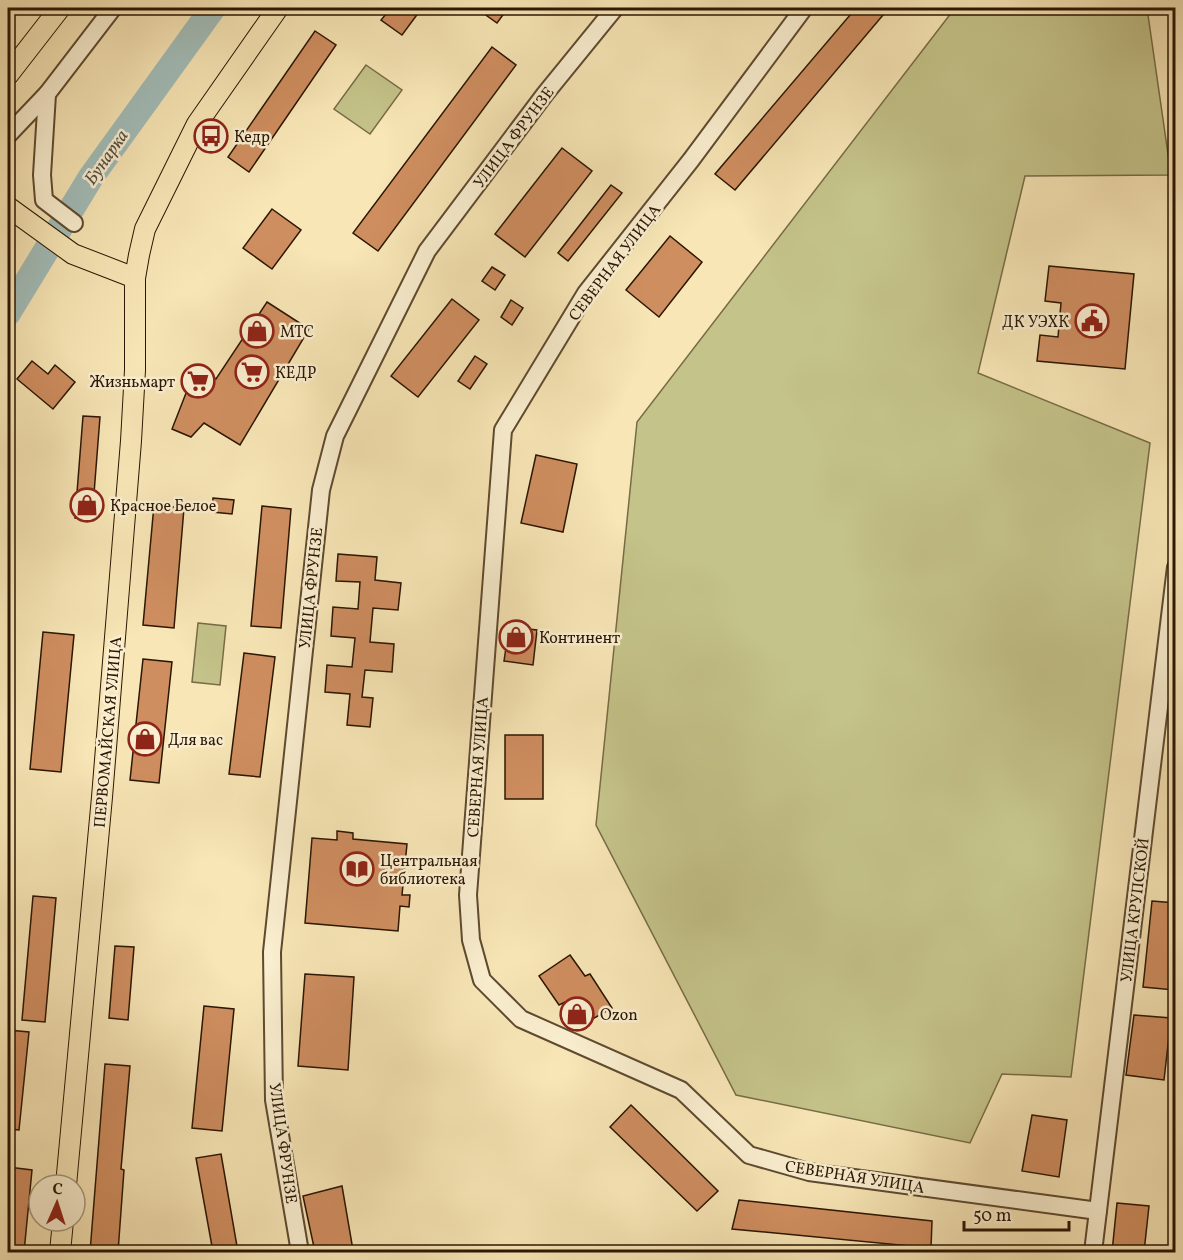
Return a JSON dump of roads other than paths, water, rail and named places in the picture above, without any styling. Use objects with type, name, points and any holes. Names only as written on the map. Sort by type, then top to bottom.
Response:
[{"type":"main road","points":[[8,75],[60,8]]},
{"type":"main road","name":"ПЕРВОМАЙСКАЯ УЛИЦА","points":[[67,1173],[102,797],[131,441],[135,370],[135,279],[145,229],[197,124],[278,8]]},
{"type":"main road","points":[[8,207],[74,254],[135,279]]},
{"type":"main road","points":[[60,1252],[62,1233]]},
{"type":"street","points":[[8,135],[47,94],[113,8]]},
{"type":"street","name":"УЛИЦА ФРУНЗЕ","points":[[300,1252],[274,1100],[272,952],[321,490],[335,436],[427,251],[545,94],[615,8]]},
{"type":"street","name":"СЕВЕРНАЯ УЛИЦА","points":[[804,8],[691,160],[586,294],[503,430],[468,895],[471,940],[482,981],[521,1019],[681,1090],[748,1155],[809,1172],[1098,1211]]},
{"type":"street","points":[[47,94],[42,175],[44,200],[74,223]]},
{"type":"street","name":"УЛИЦА КРУПСКОЙ","points":[[1093,1252],[1176,567]]},
{"type":"waterway","name":"Бунарка","points":[[8,313],[91,177],[213,8]]},
{"type":"place","name":"Кедр","points":[[211,136]]},
{"type":"place","name":"ДК УЭХК","points":[[1092,321]]},
{"type":"place","name":"МТС","points":[[257,331]]},
{"type":"place","name":"КЕДР","points":[[252,372]]},
{"type":"place","name":"Жизньмарт","points":[[198,381]]},
{"type":"place","name":"Красное Белое","points":[[87,505]]},
{"type":"place","name":"Континент","points":[[516,637]]},
{"type":"place","name":"Для вас","points":[[145,739]]},
{"type":"place","name":"Центральная библиотека","points":[[357,869]]},
{"type":"place","name":"Ozon","points":[[577,1014]]}]
